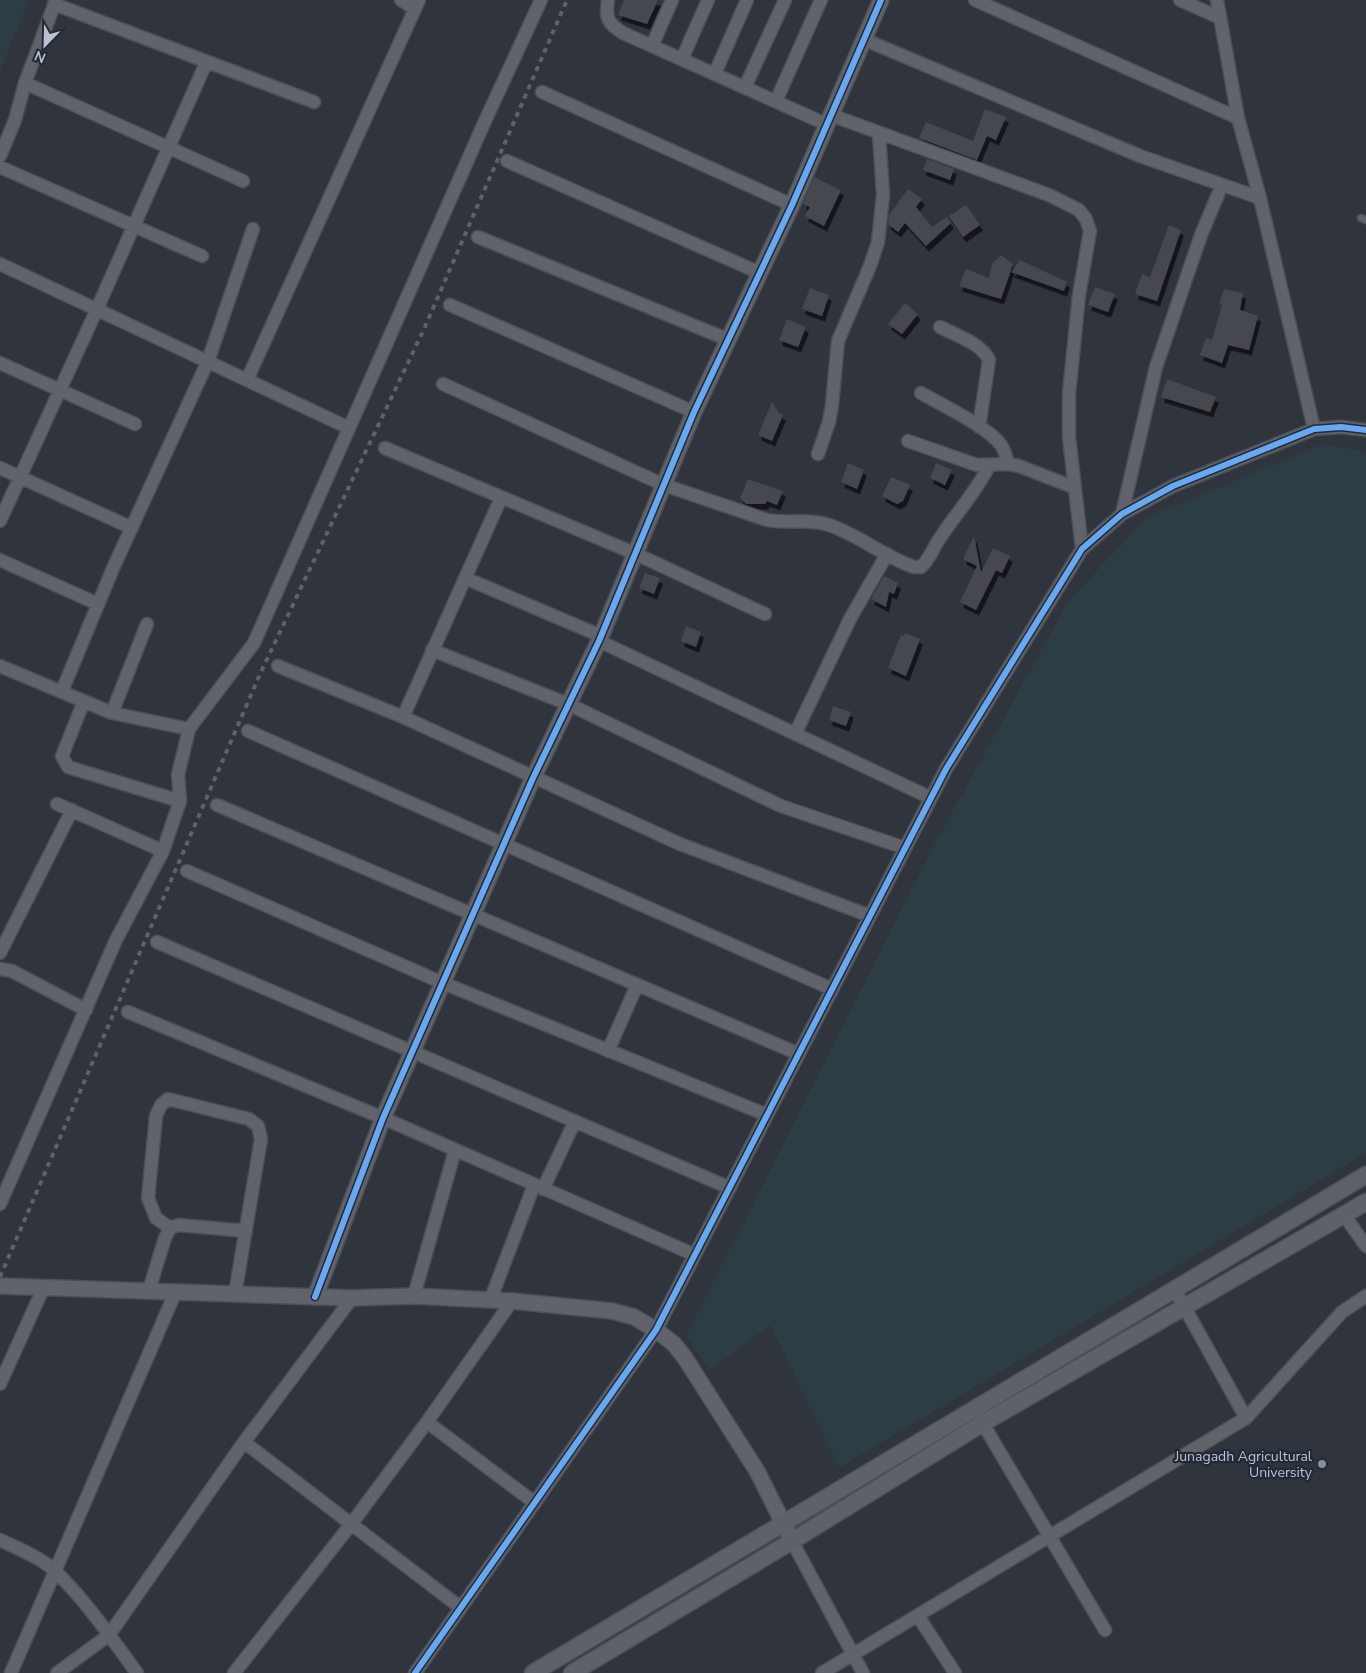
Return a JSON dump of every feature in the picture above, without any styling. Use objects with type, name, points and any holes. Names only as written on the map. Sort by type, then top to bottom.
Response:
[{"type":"main road","points":[[533,1673],[1366,1175]]},
{"type":"main road","points":[[572,1673],[792,1541],[983,1422],[1366,1202]]},
{"type":"main road","points":[[1277,1228],[1289,1247]]},
{"type":"street","points":[[247,380],[417,4],[401,0]]},
{"type":"street","points":[[0,1204],[116,940],[163,851],[180,801],[178,775],[189,729],[254,643],[484,121],[541,0]]},
{"type":"street","points":[[608,0],[606,15],[610,25],[652,46],[776,101],[829,120],[879,133],[1049,195],[1079,210],[1086,219],[1090,231],[1079,295],[1069,394],[1069,437],[1073,488],[1082,549]]},
{"type":"street","points":[[652,46],[672,0]]},
{"type":"street","points":[[682,59],[708,0]]},
{"type":"street","points":[[715,73],[747,0]]},
{"type":"street","points":[[746,87],[785,0]]},
{"type":"street","points":[[776,101],[821,0]]},
{"type":"street","points":[[316,1296],[383,1118],[533,778],[600,638],[694,412],[792,205],[881,0]]},
{"type":"street","points":[[975,0],[1238,118]]},
{"type":"street","points":[[1180,0],[1218,16]]},
{"type":"street","points":[[1216,0],[1238,118],[1260,198],[1314,429]]},
{"type":"street","points":[[0,156],[15,120],[25,83],[55,2],[206,63],[314,102]]},
{"type":"street","points":[[863,39],[1140,156],[1260,198]]},
{"type":"street","points":[[0,521],[98,310],[206,63]]},
{"type":"street","points":[[25,83],[242,181]]},
{"type":"street","points":[[542,92],[792,205]]},
{"type":"street","points":[[818,454],[829,422],[838,341],[870,266],[878,242],[883,195],[879,133]]},
{"type":"street","points":[[506,161],[760,273]]},
{"type":"street","points":[[0,167],[202,256]]},
{"type":"street","points":[[1122,514],[1156,367],[1201,235],[1222,184]]},
{"type":"street","points":[[62,692],[98,604],[208,362],[253,229]]},
{"type":"street","points":[[478,237],[729,340]]},
{"type":"street","points":[[0,264],[349,428]]},
{"type":"street","points":[[450,305],[694,412]]},
{"type":"street","points":[[940,326],[979,348],[986,353],[989,360],[979,427]]},
{"type":"street","points":[[0,363],[135,424]]},
{"type":"street","points":[[443,384],[664,485],[767,520],[781,523],[811,521],[829,525],[906,564],[921,567],[927,562],[947,528],[970,499],[989,466]]},
{"type":"street","points":[[921,393],[979,427],[1000,443],[1004,449],[1008,464]]},
{"type":"street","points":[[415,1673],[656,1330],[946,769],[1082,549],[1122,514],[1173,486],[1314,429],[1341,427],[1366,430]]},
{"type":"street","points":[[908,441],[977,465],[1008,464],[1073,488]]},
{"type":"street","points":[[385,448],[636,554],[765,614]]},
{"type":"street","points":[[0,468],[132,528]]},
{"type":"street","points":[[404,717],[432,650],[501,498]]},
{"type":"street","points":[[795,734],[846,627],[887,554]]},
{"type":"street","points":[[0,560],[98,604]]},
{"type":"street","points":[[465,578],[600,638],[795,734],[931,798]]},
{"type":"street","points":[[112,713],[147,624]]},
{"type":"street","points":[[432,650],[568,704],[781,806],[905,848]]},
{"type":"street","points":[[0,666],[112,713],[189,729]]},
{"type":"street","points":[[278,666],[404,717],[680,844],[870,916]]},
{"type":"street","points":[[84,701],[62,756],[68,768],[180,801]]},
{"type":"street","points":[[248,731],[832,989]]},
{"type":"street","points":[[57,804],[163,851]]},
{"type":"street","points":[[217,805],[799,1054]]},
{"type":"street","points":[[0,953],[72,810]]},
{"type":"street","points":[[187,871],[443,983],[767,1116]]},
{"type":"street","points":[[157,942],[730,1188]]},
{"type":"street","points":[[0,969],[12,971],[86,1010]]},
{"type":"street","points":[[608,1051],[637,986]]},
{"type":"street","points":[[128,1012],[383,1118],[695,1255]]},
{"type":"street","points":[[170,1228],[156,1218],[148,1198],[156,1116],[161,1105],[168,1099],[249,1119],[258,1126],[261,1139],[235,1294]]},
{"type":"street","points":[[490,1301],[539,1187],[575,1121]]},
{"type":"street","points":[[414,1296],[455,1150]]},
{"type":"street","points":[[1344,1215],[1366,1246]]},
{"type":"street","points":[[150,1290],[165,1238],[170,1228],[179,1225],[246,1231]]},
{"type":"street","points":[[0,1286],[352,1298],[414,1296],[490,1301],[512,1300],[612,1311],[634,1318],[656,1330],[674,1344],[690,1366],[757,1471],[792,1541],[863,1673]]},
{"type":"street","points":[[0,1384],[43,1288]]},
{"type":"street","points":[[1175,1290],[1246,1418]]},
{"type":"street","points":[[10,1673],[56,1572],[176,1291]]},
{"type":"street","points":[[822,1673],[1246,1418],[1342,1312],[1366,1296]]},
{"type":"street","points":[[57,1673],[109,1635],[244,1442],[352,1298]]},
{"type":"street","points":[[234,1673],[352,1523],[427,1422],[512,1300]]},
{"type":"street","points":[[974,1408],[1106,1630]]},
{"type":"street","points":[[427,1422],[535,1503]]},
{"type":"street","points":[[244,1442],[461,1608]]},
{"type":"street","points":[[0,1540],[21,1550],[56,1572],[109,1635],[137,1673]]},
{"type":"street","points":[[918,1616],[955,1673]]},
{"type":"shaded area","points":[[0,0],[29,0],[0,71]]},
{"type":"shaded area","points":[[1323,444],[1366,452],[1366,1153],[839,1468],[770,1325],[710,1370],[686,1336],[939,836],[1068,602],[1146,518]]},
{"type":"building","points":[[624,0],[658,0],[647,24],[618,15]]},
{"type":"building","points":[[985,109],[1006,117],[996,140],[987,136],[977,160],[919,138],[926,122],[973,141]]},
{"type":"building","points":[[927,159],[954,169],[950,180],[923,170]]},
{"type":"building","points":[[814,177],[841,190],[824,226],[805,216],[810,207],[803,204]]},
{"type":"building","points":[[908,189],[922,199],[916,207],[932,227],[947,217],[951,223],[926,246],[905,223],[898,232],[888,224],[889,215]]},
{"type":"building","points":[[966,205],[980,225],[963,237],[949,216]]},
{"type":"building","points":[[1169,225],[1181,230],[1157,301],[1135,294],[1142,274],[1150,277]]},
{"type":"building","points":[[1001,255],[1013,264],[1001,299],[959,286],[966,269],[989,278],[992,264]]},
{"type":"building","points":[[1020,260],[1067,282],[1064,291],[1011,272]]},
{"type":"building","points":[[1095,287],[1115,294],[1108,312],[1088,305]]},
{"type":"building","points":[[810,288],[829,295],[822,316],[802,309]]},
{"type":"building","points":[[1224,289],[1243,293],[1240,310],[1258,316],[1249,350],[1228,345],[1222,363],[1200,355],[1206,338],[1212,340],[1222,305],[1219,304]]},
{"type":"building","points":[[905,303],[918,314],[902,334],[888,324]]},
{"type":"building","points":[[787,319],[806,327],[798,347],[779,340]]},
{"type":"building","points":[[1167,379],[1216,397],[1210,412],[1161,397]]},
{"type":"building","points":[[772,402],[779,413],[783,415],[772,441],[758,435]]},
{"type":"building","points":[[848,463],[864,470],[857,489],[841,482]]},
{"type":"building","points":[[936,463],[952,470],[945,485],[930,478]]},
{"type":"building","points":[[891,477],[910,485],[903,501],[897,504],[882,496]]},
{"type":"building","points":[[748,479],[783,491],[777,505],[767,501],[765,504],[746,504],[740,498]]},
{"type":"building","points":[[974,536],[981,572],[993,548],[1010,556],[1002,573],[996,570],[976,610],[960,602],[977,566],[963,559]]},
{"type":"building","points":[[645,573],[660,578],[654,594],[639,588]]},
{"type":"building","points":[[884,576],[898,583],[894,594],[889,592],[886,607],[871,599]]},
{"type":"building","points":[[686,626],[701,632],[696,647],[681,641]]},
{"type":"building","points":[[905,633],[920,639],[906,676],[888,668],[901,635],[904,636]]},
{"type":"building","points":[[833,706],[851,712],[846,726],[829,720]]},
{"type":"railway","points":[[0,1277],[260,674],[424,329],[567,0]]},
{"type":"cycle path","points":[[315,1297],[383,1118],[533,778],[599,641],[694,412],[792,205],[881,0]]},
{"type":"cycle path","points":[[415,1673],[656,1330],[946,769],[1082,549],[1122,514],[1173,486],[1314,429],[1341,427],[1366,430]]},
{"type":"place","name":"Junagadh Agricultural University","points":[[1322,1464]]}]
